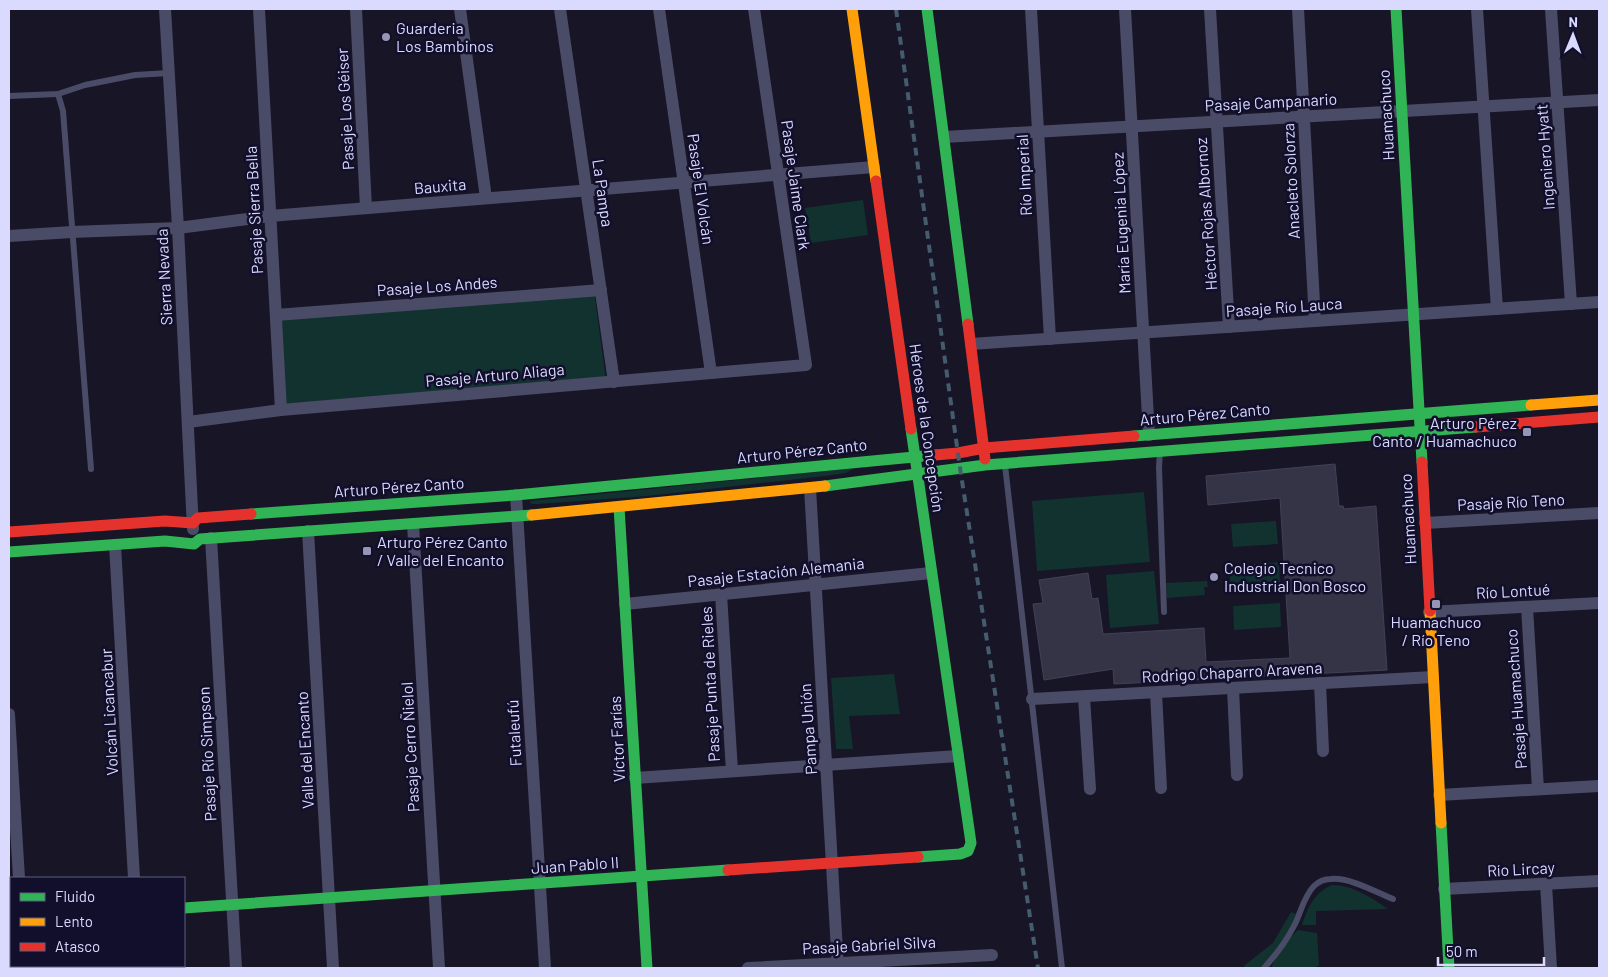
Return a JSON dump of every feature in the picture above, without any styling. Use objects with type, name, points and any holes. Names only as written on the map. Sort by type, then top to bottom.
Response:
[{"type":"street","name":"Sierra Nevada","points":[[165,9],[194,544]]},
{"type":"street","name":"Pasaje Sierra Bella","points":[[259,9],[281,410]]},
{"type":"street","name":"Pasaje Los Géiser","points":[[356,9],[366,208]]},
{"type":"street","points":[[460,9],[486,198]]},
{"type":"street","name":"La Pampa","points":[[560,9],[614,382]]},
{"type":"street","name":"Pasaje El Volcán","points":[[659,9],[711,374]]},
{"type":"street","name":"Pasaje Jaime Clark","points":[[754,9],[806,366]]},
{"type":"street","name":"Héroes de la Concepción","points":[[852,9],[971,843],[968,851]]},
{"type":"street","points":[[927,9],[985,465]]},
{"type":"street","name":"Río Imperial","points":[[1031,9],[1050,339]]},
{"type":"street","name":"María Eugenia López","points":[[1125,9],[1149,435]]},
{"type":"street","name":"Héctor Rojas Albornoz","points":[[1210,9],[1229,327]]},
{"type":"street","name":"Anacleto Solorza","points":[[1298,9],[1315,321]]},
{"type":"street","name":"Huamachuco","points":[[1396,9],[1449,968]]},
{"type":"street","points":[[1477,9],[1497,309]]},
{"type":"street","name":"Ingeniero Hyatt","points":[[1551,9],[1571,304]]},
{"type":"street","name":"Pasaje Campanario","points":[[944,138],[1599,100]]},
{"type":"street","name":"Bauxita","points":[[9,236],[178,228],[270,216],[874,167]]},
{"type":"street","name":"Pasaje Los Andes","points":[[276,314],[601,290]]},
{"type":"street","name":"Pasaje Río Lauca","points":[[971,344],[1599,302]]},
{"type":"street","name":"Pasaje Arturo Aliaga","points":[[188,422],[281,410],[806,366]]},
{"type":"street","name":"Arturo Pérez Canto","points":[[9,532],[165,521],[193,523],[198,518],[516,495],[958,453],[1004,446],[1599,400]]},
{"type":"street","name":"Arturo Pérez Canto","points":[[9,552],[165,541],[194,544],[200,538],[518,516],[810,488],[1005,463],[1599,417]]},
{"type":"street","name":"Pampa Unión","points":[[810,488],[838,966]]},
{"type":"street","name":"Futaleufú","points":[[516,495],[545,968]]},
{"type":"street","name":"Víctor Farías","points":[[618,507],[647,968]]},
{"type":"street","name":"Pasaje Río Teno","points":[[1424,523],[1599,513]]},
{"type":"street","name":"Pasaje Cerro Ñielol","points":[[413,524],[439,968]]},
{"type":"street","name":"Valle del Encanto","points":[[308,531],[333,968]]},
{"type":"street","name":"Pasaje Río Simpson","points":[[211,538],[236,968]]},
{"type":"street","name":"Volcán Licancabur","points":[[116,545],[134,877]]},
{"type":"street","name":"Pasaje Estación Alemania","points":[[625,604],[931,573]]},
{"type":"street","name":"Pasaje Punta de Rieles","points":[[721,594],[732,771]]},
{"type":"street","name":"Río Lontué","points":[[1430,612],[1599,603]]},
{"type":"street","name":"Pasaje Huamachuco","points":[[1527,607],[1538,789]]},
{"type":"street","name":"Rodrigo Chaparro Aravena","points":[[1032,700],[1433,677]]},
{"type":"street","points":[[1320,683],[1323,751]]},
{"type":"street","points":[[1233,688],[1237,775]]},
{"type":"street","points":[[1156,693],[1161,788]]},
{"type":"street","points":[[1084,697],[1090,789]]},
{"type":"street","points":[[9,714],[19,877]]},
{"type":"street","points":[[635,778],[958,756]]},
{"type":"street","points":[[1439,795],[1599,786]]},
{"type":"street","name":"Juan Pablo II","points":[[185,908],[833,864],[960,854],[968,851]]},
{"type":"street","name":"Río Lircay","points":[[1444,889],[1599,881]]},
{"type":"street","points":[[1546,884],[1551,968]]},
{"type":"street","name":"Pasaje Gabriel Silva","points":[[750,968],[924,963],[992,954]]},
{"type":"lane","points":[[9,96],[58,94],[85,84],[135,75],[169,73]]},
{"type":"lane","points":[[58,94],[63,111],[91,469]]},
{"type":"lane","points":[[1004,446],[1062,968]]},
{"type":"lane","points":[[1160,451],[1164,612]]},
{"type":"lane","points":[[1264,968],[1282,946],[1314,886],[1323,881],[1332,879],[1343,880],[1393,899]]},
{"type":"green space","points":[[863,200],[868,235],[811,243],[805,208]]},
{"type":"green space","points":[[594,291],[606,380],[284,404],[280,317]]},
{"type":"green space","points":[[855,468],[846,473],[825,476],[647,496],[538,504],[531,504],[530,501]]},
{"type":"green space","points":[[1144,492],[1150,562],[1037,571],[1032,501]]},
{"type":"green space","points":[[1276,521],[1278,544],[1233,547],[1231,524]]},
{"type":"green space","points":[[1279,562],[1280,587],[1231,591],[1229,566]]},
{"type":"green space","points":[[1154,571],[1159,624],[1110,628],[1106,575]]},
{"type":"green space","points":[[1207,581],[1208,587],[1204,587],[1205,595],[1167,598],[1166,583]]},
{"type":"green space","points":[[1280,603],[1281,627],[1234,630],[1233,606]]},
{"type":"green space","points":[[894,674],[900,714],[849,716],[853,749],[836,749],[831,678]]},
{"type":"green space","points":[[1332,885],[1355,890],[1388,909],[1316,911],[1316,925],[1302,925],[1312,901]]},
{"type":"green space","points":[[1291,912],[1296,914],[1293,921],[1281,943],[1271,956],[1260,968],[1243,968],[1273,943]]},
{"type":"green space","points":[[1298,930],[1317,933],[1319,965],[1314,968],[1271,968],[1276,957]]},
{"type":"building","points":[[1335,464],[1339,506],[1343,506],[1344,509],[1376,506],[1387,670],[1114,684],[1113,669],[1044,680],[1033,604],[1043,603],[1039,580],[1088,573],[1092,599],[1098,598],[1103,634],[1204,628],[1206,662],[1290,658],[1280,498],[1208,505],[1206,476]]},
{"type":"railway","points":[[896,9],[960,468],[1038,968]]},
{"type":"traffic: fast","points":[[927,9],[968,324]]},
{"type":"traffic: fast","points":[[1396,9],[1422,462]]},
{"type":"traffic: fast","points":[[1134,436],[1531,405]]},
{"type":"traffic: fast","points":[[825,486],[985,465],[1476,427]]},
{"type":"traffic: fast","points":[[911,429],[971,843],[968,851],[960,854],[918,857]]},
{"type":"traffic: fast","points":[[251,514],[516,495],[935,455]]},
{"type":"traffic: fast","points":[[619,507],[647,968]]},
{"type":"traffic: fast","points":[[9,552],[165,541],[194,544],[200,539],[532,515]]},
{"type":"traffic: fast","points":[[1441,823],[1449,968]]},
{"type":"traffic: fast","points":[[185,908],[728,870]]},
{"type":"traffic: slow","points":[[852,9],[876,181]]},
{"type":"traffic: slow","points":[[1531,405],[1599,400]]},
{"type":"traffic: slow","points":[[532,515],[825,486]]},
{"type":"traffic: slow","points":[[1430,611],[1441,823]]},
{"type":"traffic: jam","points":[[876,181],[911,429]]},
{"type":"traffic: jam","points":[[968,324],[985,459]]},
{"type":"traffic: jam","points":[[1476,427],[1599,417]]},
{"type":"traffic: jam","points":[[935,455],[984,448],[1134,436]]},
{"type":"traffic: jam","points":[[1422,462],[1430,611]]},
{"type":"traffic: jam","points":[[9,532],[165,521],[193,523],[198,518],[251,514]]},
{"type":"traffic: jam","points":[[728,870],[918,857]]},
{"type":"place","name":"Guarderia Los Bambinos","points":[[386,37]]},
{"type":"place","name":"Arturo Pérez Canto / Huamachuco","points":[[1527,432]]},
{"type":"place","name":"Arturo Pérez Canto / Valle del Encanto","points":[[367,551]]},
{"type":"place","name":"Colegio Tecnico Industrial Don Bosco","points":[[1214,577]]},
{"type":"place","name":"Huamachuco / Río Teno","points":[[1436,604]]}]
